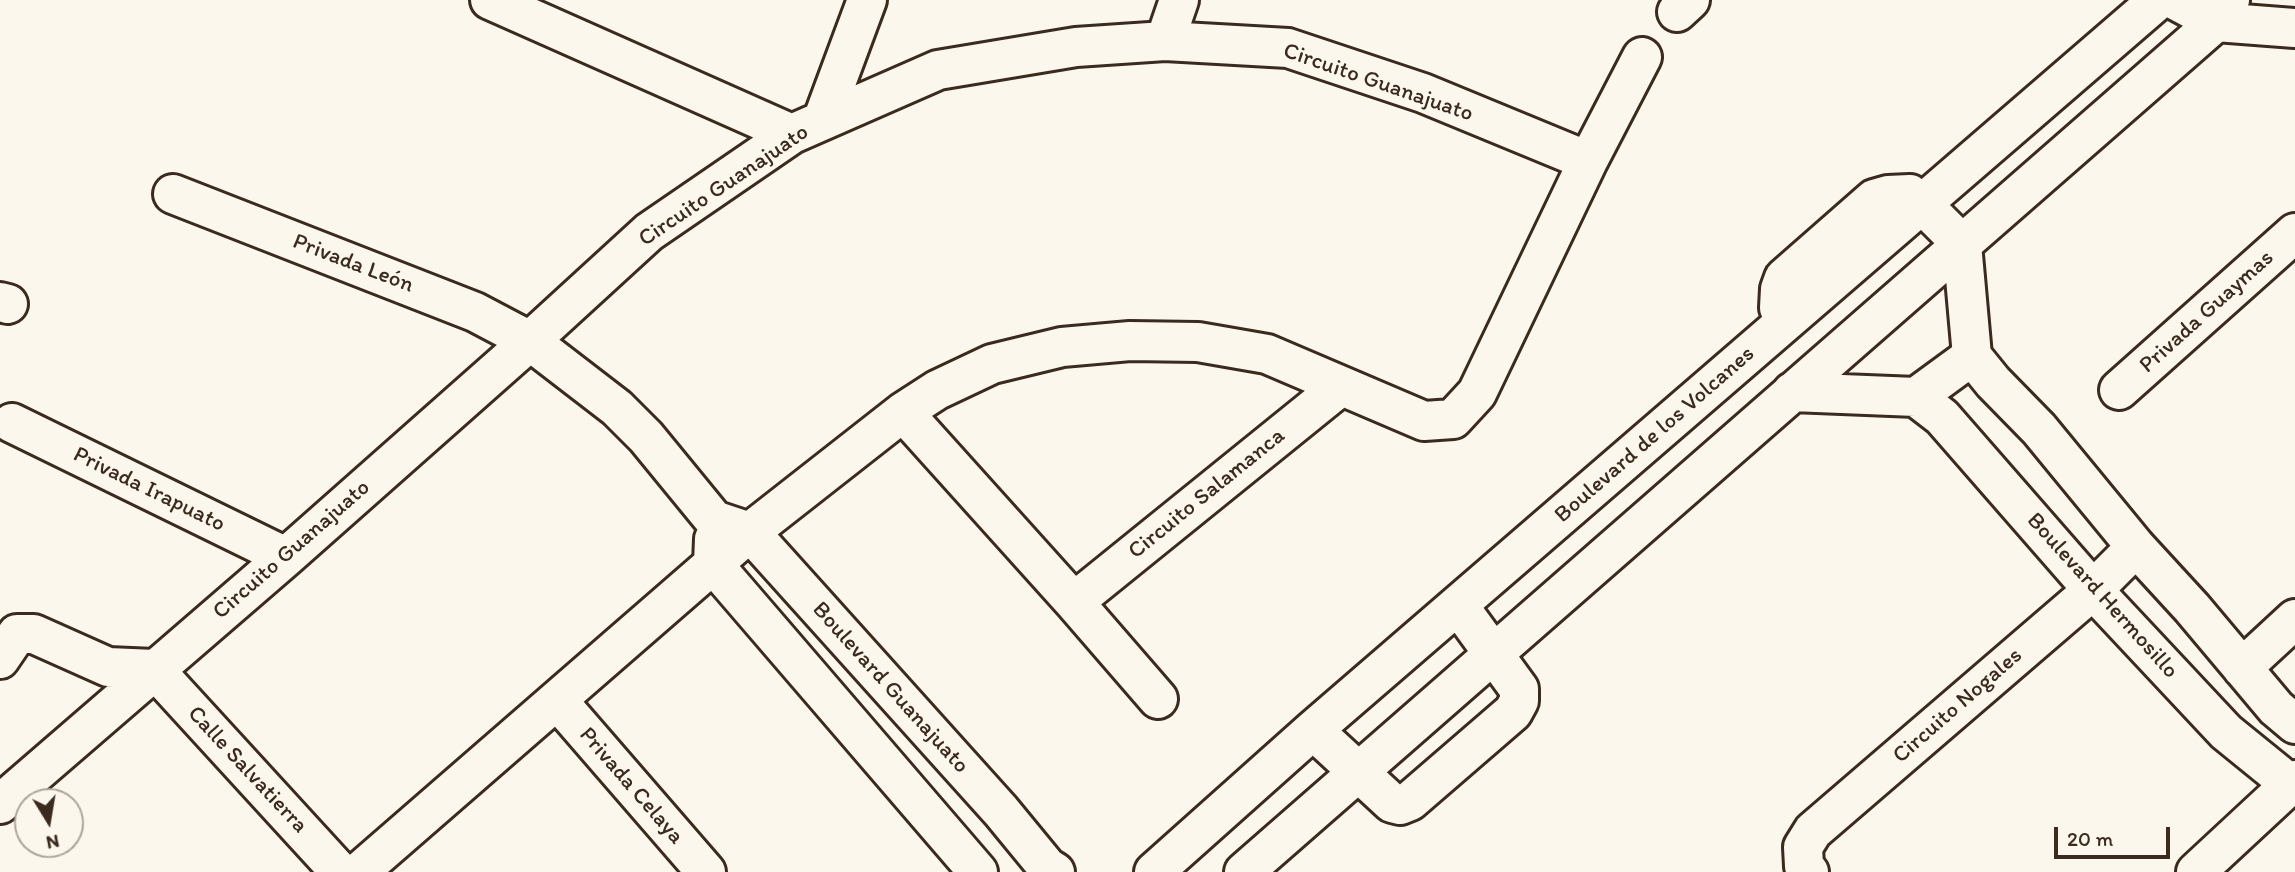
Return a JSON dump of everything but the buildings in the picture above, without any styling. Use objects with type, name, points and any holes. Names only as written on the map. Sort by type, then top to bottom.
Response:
[{"type":"street","points":[[491,0],[807,127],[867,0]]},
{"type":"street","points":[[1165,41],[1179,0]]},
{"type":"street","name":"Boulevard de los Volcanes","points":[[1154,872],[1313,730],[2158,0]]},
{"type":"street","points":[[2175,0],[2295,28]]},
{"type":"street","points":[[1244,872],[1962,244],[2223,11]]},
{"type":"street","name":"Circuito Guanajuato","points":[[0,804],[286,557],[649,232],[807,127],[938,70],[1076,47],[1165,41],[1288,48],[1423,93],[1588,161]]},
{"type":"street","points":[[359,872],[750,532],[903,412],[937,390],[992,364],[1062,347],[1130,341],[1198,342],[1266,354],[1423,421],[1453,419],[1476,393],[1588,161],[1642,57]]},
{"type":"street","name":"Privada León","points":[[173,194],[475,312],[530,341]]},
{"type":"street","points":[[1922,204],[1962,244],[1972,356],[1993,383],[2039,429],[2136,547],[2192,608],[2276,708],[2295,724]]},
{"type":"street","name":"Privada Guaymas","points":[[2119,390],[2295,233]]},
{"type":"street","points":[[530,341],[617,408],[646,438],[714,520],[713,564],[978,872]]},
{"type":"street","points":[[1792,392],[1916,397],[1972,356]]},
{"type":"street","name":"Circuito Salamanca","points":[[1074,602],[1341,386]]},
{"type":"street","name":"Boulevard Hermosillo","points":[[1916,397],[1942,417],[2094,590],[2226,732],[2293,783]]},
{"type":"street","points":[[903,412],[1158,699]]},
{"type":"street","name":"Privada Irapuato","points":[[12,423],[286,557]]},
{"type":"street","name":"Boulevard Guanajuato","points":[[714,520],[750,532],[1001,811],[1047,867],[1055,872]]},
{"type":"street","name":"Circuito Nogales","points":[[1809,872],[1804,866],[1803,847],[1812,831],[2094,590],[2136,547]]},
{"type":"street","points":[[1313,730],[1392,803],[1400,805],[1410,802],[1513,712],[1519,701],[1519,688],[1458,606]]},
{"type":"street","points":[[2242,668],[2295,619]]},
{"type":"street","points":[[0,659],[17,634],[34,634],[108,667],[154,669]]},
{"type":"street","name":"Calle Salvatierra","points":[[154,669],[340,872]]},
{"type":"street","name":"Privada Celaya","points":[[557,701],[706,872]]},
{"type":"street","points":[[2196,872],[2293,783]]}]
